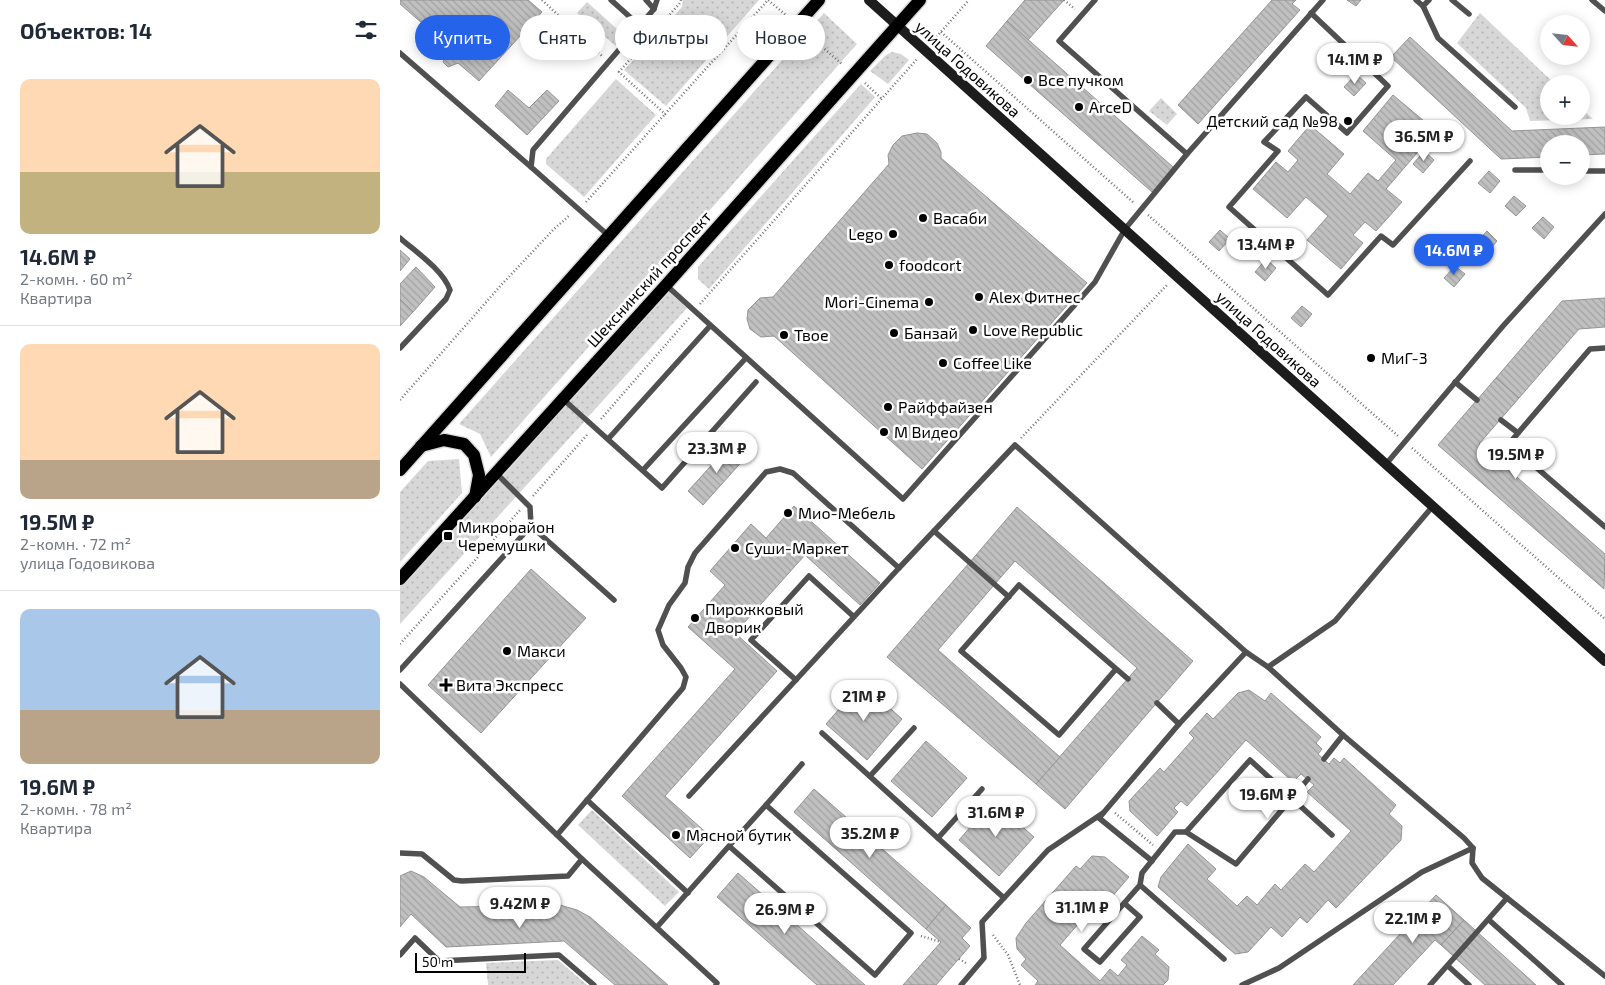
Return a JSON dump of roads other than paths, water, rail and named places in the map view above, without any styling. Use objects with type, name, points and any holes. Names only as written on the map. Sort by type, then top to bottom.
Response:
[{"type":"main road","points":[[400,470],[820,0]]},
{"type":"main road","name":"Шекснинский проспект","points":[[400,580],[920,0]]},
{"type":"main road","points":[[421,446],[444,440],[464,444],[474,455],[479,475],[474,497]]},
{"type":"street","name":"улица Годовикова","points":[[868,0],[1605,661]]},
{"type":"lane","points":[[611,0],[628,15]]},
{"type":"lane","points":[[646,0],[654,10]]},
{"type":"lane","points":[[650,15],[654,10],[657,0]]},
{"type":"lane","points":[[1095,0],[1059,41],[1188,154]]},
{"type":"lane","points":[[666,285],[903,499],[1095,282],[1125,229],[1323,0]]},
{"type":"lane","points":[[1416,0],[1423,6],[1438,38],[1515,107]]},
{"type":"lane","points":[[1423,6],[1429,0]]},
{"type":"lane","points":[[1452,0],[1468,14]]},
{"type":"lane","points":[[1592,0],[1605,11]]},
{"type":"lane","points":[[1311,14],[1388,86],[1347,133],[1306,97],[1264,142],[1278,151],[1229,207],[1328,295],[1382,236],[1392,245],[1470,161]]},
{"type":"lane","points":[[400,53],[609,236]]},
{"type":"lane","points":[[531,167],[533,150],[615,55]]},
{"type":"lane","points":[[1515,170],[1540,170]]},
{"type":"lane","points":[[1590,171],[1605,171]]},
{"type":"lane","points":[[1386,464],[1503,326],[1605,214]]},
{"type":"lane","points":[[400,238],[440,274],[450,290],[446,299],[400,348]]},
{"type":"lane","points":[[609,438],[710,326]]},
{"type":"lane","points":[[1605,348],[1590,349],[1509,444],[1605,527]]},
{"type":"lane","points":[[643,470],[746,358]]},
{"type":"lane","points":[[563,399],[609,438],[662,488],[756,382]]},
{"type":"lane","points":[[1455,382],[1477,400]]},
{"type":"lane","points":[[1501,420],[1518,433]]},
{"type":"lane","points":[[689,796],[853,616],[1015,445],[1246,652],[1268,667],[1343,735],[1464,838],[1473,848],[1472,863],[1482,878],[1605,976]]},
{"type":"lane","points":[[557,835],[683,688],[686,677],[682,668],[663,645],[658,630],[669,605],[685,583],[688,567],[695,553],[766,472],[780,468],[793,473],[899,568]]},
{"type":"lane","points":[[496,473],[530,507],[531,526],[614,600]]},
{"type":"lane","points":[[1268,667],[1334,621],[1433,506]]},
{"type":"lane","points":[[400,670],[531,526]]},
{"type":"lane","points":[[934,531],[1009,596]]},
{"type":"lane","points":[[796,680],[751,640],[809,576],[853,616]]},
{"type":"lane","points":[[1116,669],[1059,736],[961,650],[1019,585],[1128,679]]},
{"type":"lane","points":[[1152,861],[1099,818],[1179,724],[1246,652]]},
{"type":"lane","points":[[400,684],[582,859],[717,983],[716,985]]},
{"type":"lane","points":[[1157,703],[1179,724]]},
{"type":"lane","points":[[870,776],[914,728]]},
{"type":"lane","points":[[822,733],[1004,898]]},
{"type":"lane","points":[[1324,759],[1343,735]]},
{"type":"lane","points":[[1186,832],[1250,760],[1332,835]]},
{"type":"lane","points":[[656,926],[688,893],[802,764]]},
{"type":"lane","points":[[1124,903],[1140,916],[1100,962],[1084,949],[1124,903],[1140,885],[1142,873],[1175,832],[1186,832],[1236,864],[1308,780]]},
{"type":"lane","points":[[938,838],[982,789]]},
{"type":"lane","points":[[588,800],[688,893]]},
{"type":"lane","points":[[730,846],[875,975],[912,933],[766,805]]},
{"type":"lane","points":[[961,985],[984,958],[982,922],[1048,850],[1104,813]]},
{"type":"lane","points":[[1242,985],[1279,968],[1422,872],[1473,848]]},
{"type":"lane","points":[[400,853],[422,854],[454,880],[462,881],[568,876],[582,859]]},
{"type":"lane","points":[[1140,885],[1224,959]]},
{"type":"lane","points":[[1430,985],[1507,898]]},
{"type":"lane","points":[[1489,920],[1562,985]]},
{"type":"lane","points":[[400,955],[415,938],[439,961],[559,955],[594,985]]},
{"type":"lane","points":[[1448,966],[1469,985]]},
{"type":"place","name":"Все пучком","points":[[1028,80]]},
{"type":"place","name":"ArceD","points":[[1079,107]]},
{"type":"place","name":"Детский сад №98","points":[[1348,121]]},
{"type":"place","name":"Васаби","points":[[923,218]]},
{"type":"place","name":"Lego","points":[[893,234]]},
{"type":"place","name":"foodcort","points":[[889,265]]},
{"type":"place","name":"Alex Фитнес","points":[[979,297]]},
{"type":"place","name":"Mori-Cinema","points":[[929,302]]},
{"type":"place","name":"Love Republic","points":[[973,330]]},
{"type":"place","name":"Банзай","points":[[894,333]]},
{"type":"place","name":"Твое","points":[[784,335]]},
{"type":"place","name":"МиГ-3","points":[[1371,358]]},
{"type":"place","name":"Coffee Like","points":[[943,363]]},
{"type":"place","name":"Райффайзен","points":[[888,407]]},
{"type":"place","name":"М Видео","points":[[884,432]]},
{"type":"place","name":"Мио-Мебель","points":[[788,513]]},
{"type":"place","name":"Микрорайон Черемушки","points":[[448,536]]},
{"type":"place","name":"Суши-Маркет","points":[[735,548]]},
{"type":"place","name":"Пирожковый Дворик","points":[[695,618]]},
{"type":"place","name":"Макси","points":[[507,651]]},
{"type":"place","name":"Вита Экспресс","points":[[446,685]]},
{"type":"place","name":"Мясной бутик","points":[[676,835]]}]
